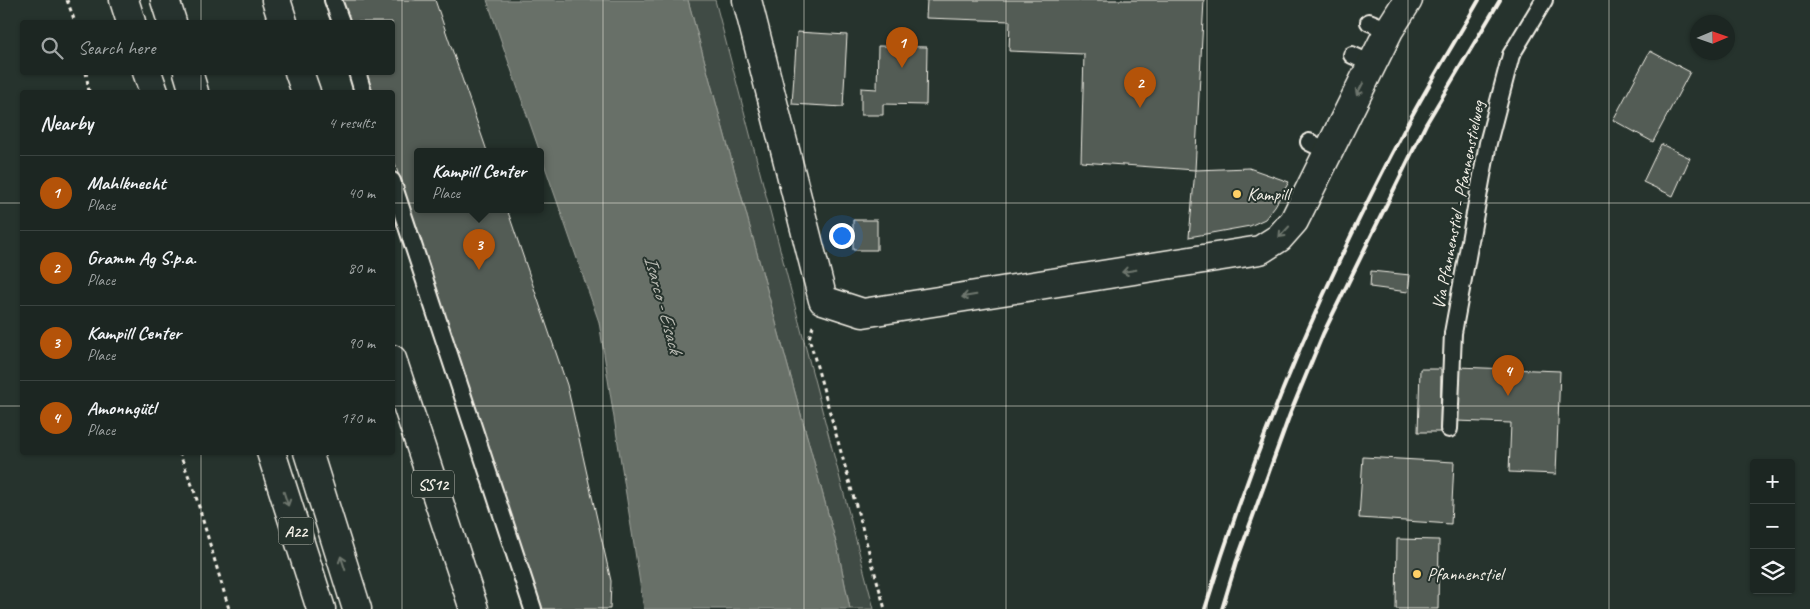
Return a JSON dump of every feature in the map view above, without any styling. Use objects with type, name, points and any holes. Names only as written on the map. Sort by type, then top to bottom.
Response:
[{"type":"main road","points":[[124,0],[130,20]]},
{"type":"main road","points":[[165,0],[171,20]]},
{"type":"main road","points":[[276,0],[282,20]]},
{"type":"main road","points":[[748,0],[823,300],[864,313],[1260,250],[1279,238],[1294,221],[1319,147],[1379,26],[1408,0]]},
{"type":"main road","points":[[148,75],[153,90]]},
{"type":"main road","points":[[189,75],[193,90]]},
{"type":"main road","points":[[300,75],[305,90]]},
{"type":"main road","name":"SS12","points":[[395,368],[474,609]]},
{"type":"main road","name":"A22","points":[[272,455],[321,609]]},
{"type":"main road","name":"A22","points":[[309,455],[357,609]]},
{"type":"lane","points":[[333,0],[339,20]]},
{"type":"lane","name":"Via Pfannenstiel - Pfannenstielweg","points":[[1449,429],[1452,333],[1488,143],[1511,55],[1544,0]]},
{"type":"lane","points":[[358,75],[363,90]]},
{"type":"lane","points":[[395,190],[533,609]]},
{"type":"path","points":[[67,0],[74,20]]},
{"type":"path","points":[[86,75],[89,90]]},
{"type":"path","points":[[823,300],[809,338],[885,609]]},
{"type":"path","points":[[180,455],[194,490],[229,608]]},
{"type":"shaded area","points":[[688,0],[715,0],[874,609],[850,609],[838,550]]},
{"type":"water","name":"Isarco - Eisack","points":[[487,0],[688,0],[838,550],[850,609],[644,609],[599,322],[544,164],[544,148],[538,148]]},
{"type":"building","points":[[342,0],[435,0],[486,148],[414,148],[414,213],[508,213],[567,385],[611,581],[610,609],[542,609],[395,164],[395,90],[371,90],[367,75],[395,75],[395,20],[348,20]]},
{"type":"building","points":[[927,0],[1204,0],[1195,170],[1081,162],[1084,54],[1009,51],[1010,21],[926,18]]},
{"type":"building","points":[[797,32],[847,35],[843,107],[792,104]]},
{"type":"building","points":[[878,46],[927,47],[926,105],[883,104],[883,115],[861,115],[861,88],[877,89]]},
{"type":"building","points":[[1650,51],[1690,72],[1653,142],[1613,120]]},
{"type":"building","points":[[1661,144],[1690,158],[1673,196],[1643,182]]},
{"type":"building","name":"Kampill","points":[[1249,168],[1289,182],[1265,219],[1250,226],[1189,237],[1195,170]]},
{"type":"building","points":[[853,220],[877,220],[877,250],[853,250]]},
{"type":"building","points":[[1371,271],[1410,275],[1408,292],[1370,287]]},
{"type":"building","points":[[1458,367],[1560,371],[1556,474],[1509,472],[1511,423],[1456,421]]},
{"type":"building","points":[[1420,369],[1441,369],[1440,432],[1418,432]]},
{"type":"building","points":[[1363,457],[1454,462],[1451,524],[1359,518]]},
{"type":"building","name":"Pfannenstiel","points":[[1397,539],[1439,540],[1438,609],[1396,609]]},
{"type":"railway","points":[[1205,609],[1225,546],[1270,421],[1321,299],[1378,180],[1409,121],[1479,0]]},
{"type":"railway","points":[[1222,609],[1236,563],[1290,414],[1323,334],[1426,124],[1500,0]]},
{"type":"place","name":"Mahlknecht","points":[[902,68]]},
{"type":"place","name":"Gramm Ag S.p.a.","points":[[1140,108]]},
{"type":"place","name":"Kampill","points":[[1237,194]]},
{"type":"place","name":"Kampill Center","points":[[479,270]]},
{"type":"place","name":"Amonngütl","points":[[1508,396]]},
{"type":"place","name":"Pfannenstiel","points":[[1417,574]]}]
